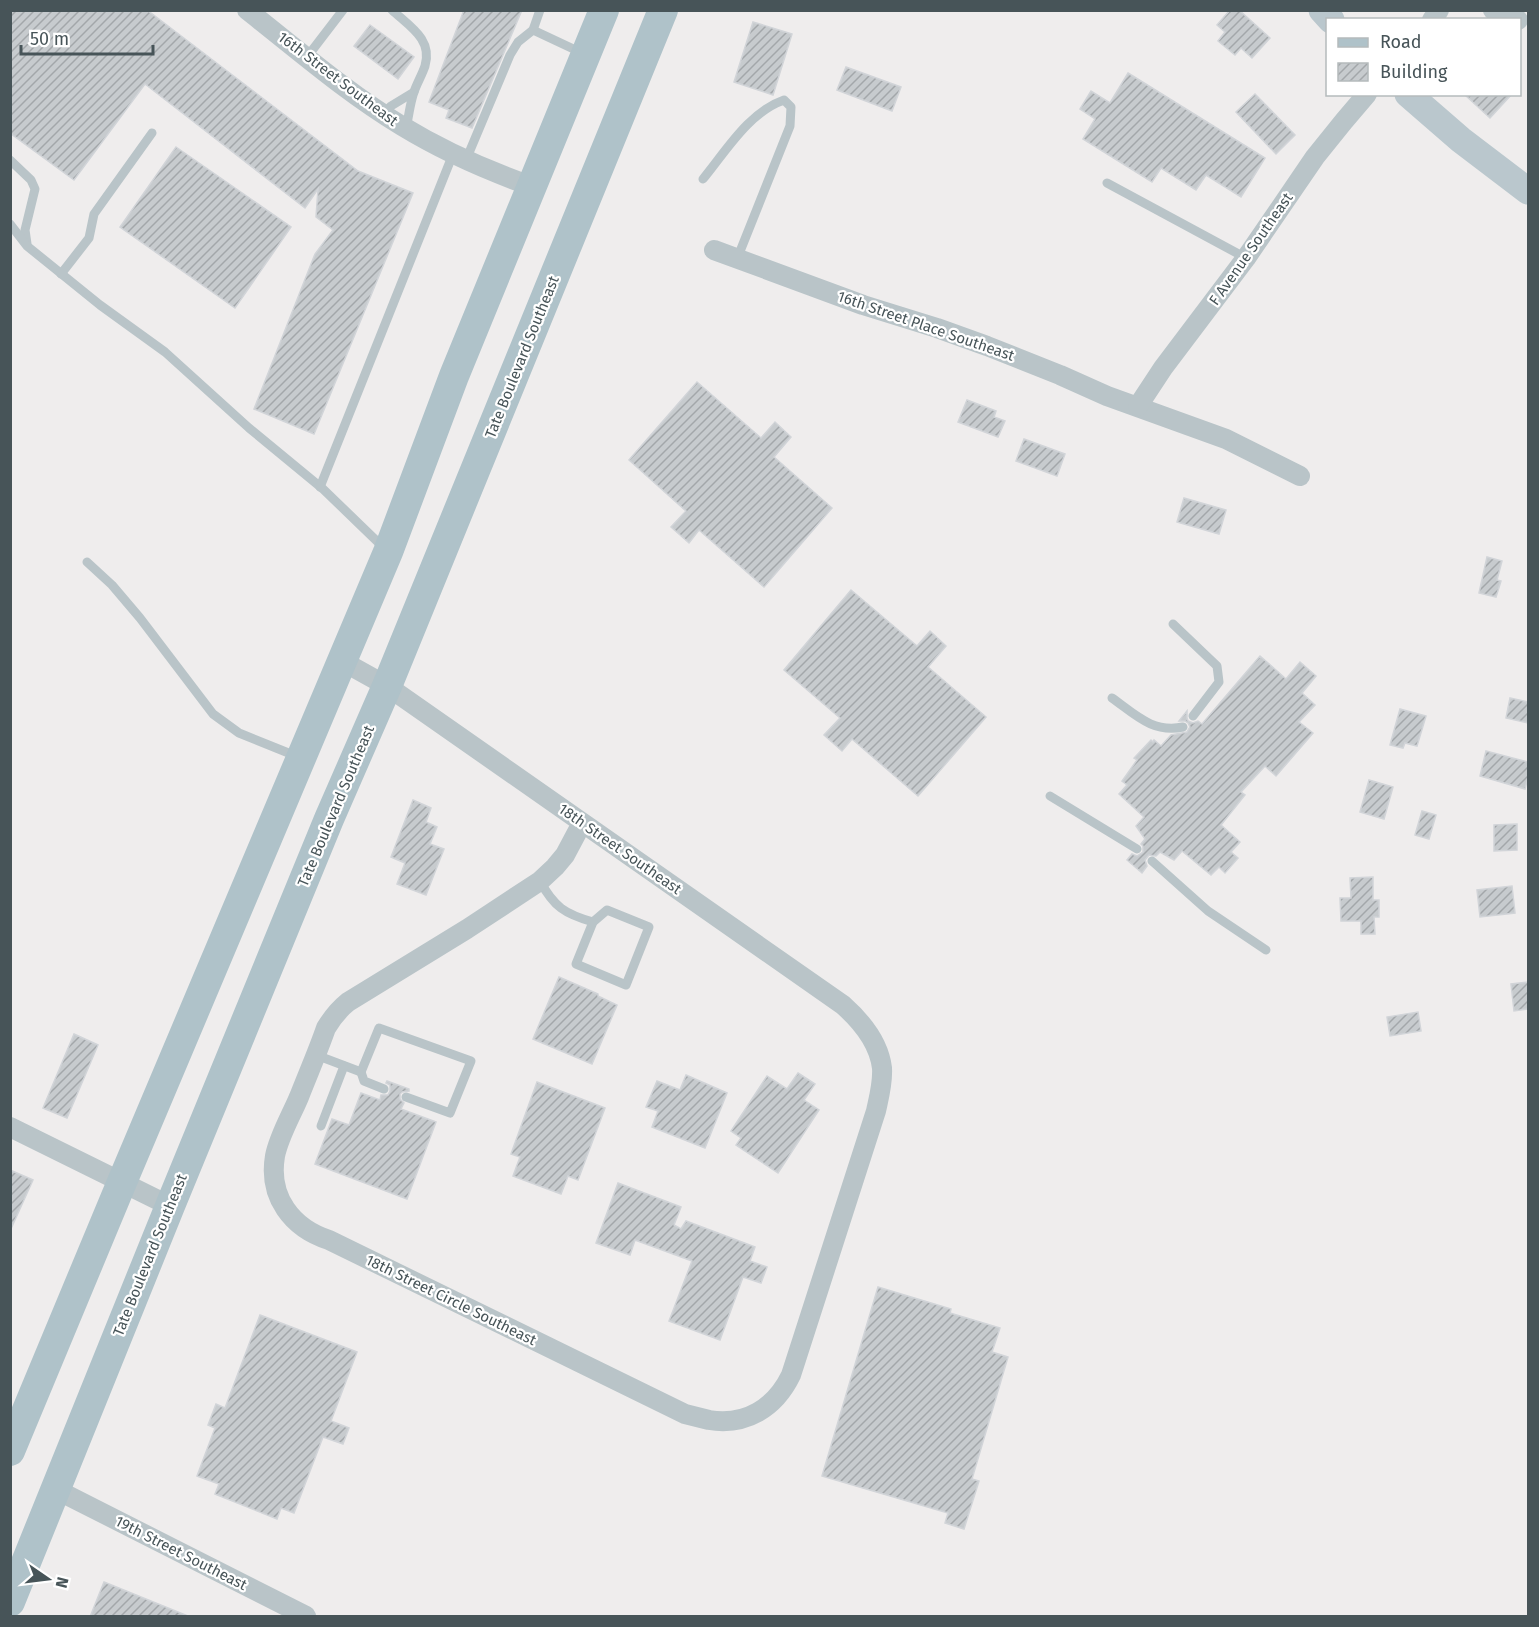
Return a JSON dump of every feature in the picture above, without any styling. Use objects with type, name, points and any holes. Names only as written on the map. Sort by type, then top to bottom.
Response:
[{"type":"main road","points":[[10,1451],[388,552],[454,376],[604,10]]},
{"type":"main road","name":"Tate Boulevard Southeast","points":[[10,1602],[170,1206],[329,819],[387,686],[663,10]]},
{"type":"street","name":"16th Street Southeast","points":[[247,10],[366,102],[406,129],[494,173],[531,186]]},
{"type":"street","points":[[1493,10],[1514,18]]},
{"type":"street","name":"F Avenue Southeast","points":[[1138,406],[1246,258],[1315,157],[1365,96]]},
{"type":"street","points":[[1410,96],[1461,140],[1528,191]]},
{"type":"street","name":"16th Street Place Southeast","points":[[714,250],[862,305],[987,346],[1107,396],[1138,406]]},
{"type":"street","points":[[1138,406],[1226,439],[1300,476]]},
{"type":"street","name":"18th Street Southeast","points":[[342,661],[387,686],[843,1005],[865,1029],[879,1057]]},
{"type":"street","name":"18th Street Circle Southeast","points":[[582,823],[565,855],[540,881],[348,1002],[332,1018],[278,1145],[274,1167],[274,1178],[280,1199],[300,1226],[686,1413],[710,1420],[743,1418],[757,1413],[773,1402],[791,1375],[876,1111],[881,1087],[882,1068],[879,1057]]},
{"type":"street","points":[[10,1127],[170,1206]]},
{"type":"street","name":"19th Street Southeast","points":[[55,1489],[306,1617]]},
{"type":"lane","points":[[307,57],[343,10]]},
{"type":"lane","points":[[392,10],[415,31],[423,41],[428,53],[414,92],[406,129]]},
{"type":"lane","points":[[320,487],[459,157],[510,55],[518,42],[533,30],[540,10]]},
{"type":"lane","points":[[533,30],[585,54]]},
{"type":"lane","points":[[383,114],[391,106],[414,92]]},
{"type":"lane","points":[[703,179],[751,120],[773,104],[784,100],[791,107],[790,126],[737,259]]},
{"type":"lane","points":[[61,274],[89,238],[94,214],[152,134]]},
{"type":"lane","points":[[10,160],[31,180],[35,189],[26,230],[27,246]]},
{"type":"lane","points":[[1107,183],[1246,258]]},
{"type":"lane","points":[[10,224],[27,246],[61,274],[165,351],[249,428],[320,487],[388,552]]},
{"type":"lane","points":[[87,562],[140,618],[213,714],[238,733],[301,757]]},
{"type":"lane","points":[[1173,624],[1217,666],[1219,682],[1193,716]]},
{"type":"lane","points":[[1112,698],[1148,724],[1170,729],[1183,727]]},
{"type":"lane","points":[[1050,796],[1137,849]]},
{"type":"lane","points":[[1152,861],[1208,911],[1266,950]]},
{"type":"lane","points":[[540,881],[554,904],[568,913],[593,922]]},
{"type":"lane","points":[[607,910],[649,927],[626,985],[576,964],[593,922],[607,910]]},
{"type":"lane","points":[[384,1089],[364,1081],[361,1072],[379,1028],[471,1061],[450,1113],[406,1097]]},
{"type":"lane","points":[[316,1055],[361,1072]]},
{"type":"lane","points":[[321,1126],[344,1066]]},
{"type":"building","points":[[10,10],[147,10],[358,171],[413,193],[314,434],[254,409],[315,254],[333,230],[316,217],[318,189],[305,208],[145,84],[74,180],[10,133]]},
{"type":"building","points":[[464,10],[522,10],[472,128],[446,118],[449,110],[429,102]]},
{"type":"building","points":[[1230,10],[1239,10],[1270,38],[1252,58],[1241,48],[1235,55],[1218,41],[1225,32],[1217,25]]},
{"type":"building","points":[[753,22],[792,34],[773,95],[734,82]]},
{"type":"building","points":[[370,25],[414,57],[398,79],[354,46]]},
{"type":"building","points":[[846,67],[901,87],[892,111],[837,90]]},
{"type":"building","points":[[1128,73],[1265,158],[1241,197],[1206,175],[1196,190],[1161,168],[1152,182],[1083,139],[1095,119],[1080,109],[1091,91],[1110,103]]},
{"type":"building","points":[[1255,94],[1295,135],[1276,154],[1236,112]]},
{"type":"building","points":[[1466,96],[1510,96],[1490,118]]},
{"type":"building","points":[[176,147],[291,227],[235,308],[120,227]]},
{"type":"building","points":[[697,382],[761,438],[775,422],[791,437],[774,457],[832,508],[764,587],[699,530],[689,543],[671,527],[686,511],[629,460]]},
{"type":"building","points":[[967,400],[996,411],[994,417],[1005,421],[998,437],[958,422]]},
{"type":"building","points":[[1024,439],[1065,454],[1057,476],[1016,461]]},
{"type":"building","points":[[1184,498],[1226,510],[1219,534],[1177,522]]},
{"type":"building","points":[[1487,557],[1502,561],[1497,580],[1501,581],[1496,597],[1479,593]]},
{"type":"building","points":[[851,590],[917,646],[930,631],[946,646],[928,667],[986,717],[918,796],[852,739],[842,751],[824,735],[840,718],[784,670]]},
{"type":"building","points":[[1260,656],[1286,679],[1300,662],[1316,676],[1302,693],[1315,705],[1299,722],[1313,733],[1276,776],[1265,766],[1241,792],[1245,795],[1221,825],[1240,842],[1231,852],[1238,858],[1225,873],[1219,867],[1211,875],[1182,851],[1174,860],[1160,852],[1156,856],[1149,855],[1145,860],[1147,866],[1142,873],[1127,860],[1132,854],[1137,856],[1143,852],[1141,844],[1145,839],[1136,826],[1144,817],[1119,794],[1127,785],[1122,781],[1137,760],[1134,758],[1151,740],[1161,746],[1171,735],[1187,732],[1190,727],[1188,723],[1179,721],[1187,711],[1188,721],[1193,723],[1198,721],[1202,724]]},
{"type":"building","points":[[1510,698],[1528,702],[1528,723],[1506,718]]},
{"type":"building","points":[[1400,709],[1426,716],[1417,746],[1405,743],[1403,748],[1390,745]]},
{"type":"building","points":[[1486,751],[1528,762],[1525,789],[1480,776]]},
{"type":"building","points":[[1369,780],[1393,787],[1384,819],[1360,812]]},
{"type":"building","points":[[413,800],[431,808],[426,822],[437,827],[430,844],[444,849],[426,895],[397,884],[405,863],[391,857]]},
{"type":"building","points":[[1422,811],[1436,815],[1429,839],[1415,835]]},
{"type":"building","points":[[1517,824],[1517,850],[1494,851],[1494,825]]},
{"type":"building","points":[[1373,877],[1373,900],[1379,900],[1379,917],[1374,917],[1375,934],[1361,934],[1361,921],[1341,921],[1340,898],[1351,898],[1350,878]]},
{"type":"building","points":[[1512,886],[1515,913],[1480,917],[1477,890]]},
{"type":"building","points":[[559,977],[617,1005],[592,1064],[533,1039]]},
{"type":"building","points":[[1528,982],[1528,1009],[1514,1011],[1511,984]]},
{"type":"building","points":[[1418,1012],[1421,1031],[1390,1036],[1387,1017]]},
{"type":"building","points":[[74,1034],[98,1045],[67,1118],[43,1108]]},
{"type":"building","points":[[798,1073],[815,1084],[804,1100],[819,1110],[778,1173],[736,1145],[741,1138],[731,1131],[767,1076],[787,1089]]},
{"type":"building","points":[[686,1075],[727,1093],[705,1148],[652,1127],[658,1111],[646,1107],[657,1081],[680,1090]]},
{"type":"building","points":[[387,1081],[409,1089],[400,1094],[400,1099],[404,1103],[401,1109],[436,1122],[407,1199],[315,1164],[332,1119],[349,1125],[361,1093],[380,1100],[381,1095],[388,1095],[390,1091]]},
{"type":"building","points":[[537,1082],[605,1108],[578,1180],[568,1176],[561,1194],[513,1176],[520,1157],[511,1154]]},
{"type":"building","points":[[10,1170],[33,1180],[10,1231]]},
{"type":"building","points":[[618,1183],[681,1207],[674,1225],[681,1229],[686,1221],[755,1247],[750,1261],[767,1267],[761,1283],[743,1277],[720,1340],[669,1321],[692,1261],[635,1240],[630,1255],[596,1243]]},
{"type":"building","points":[[878,1287],[951,1309],[950,1313],[1000,1328],[992,1352],[1008,1357],[972,1479],[979,1481],[964,1529],[945,1523],[948,1513],[822,1476]]},
{"type":"building","points":[[260,1315],[357,1352],[331,1421],[349,1428],[343,1444],[323,1437],[294,1513],[281,1508],[277,1519],[215,1494],[219,1484],[197,1476],[215,1428],[208,1425],[216,1404],[225,1408]]},
{"type":"building","points":[[104,1582],[188,1616],[90,1617]]}]
